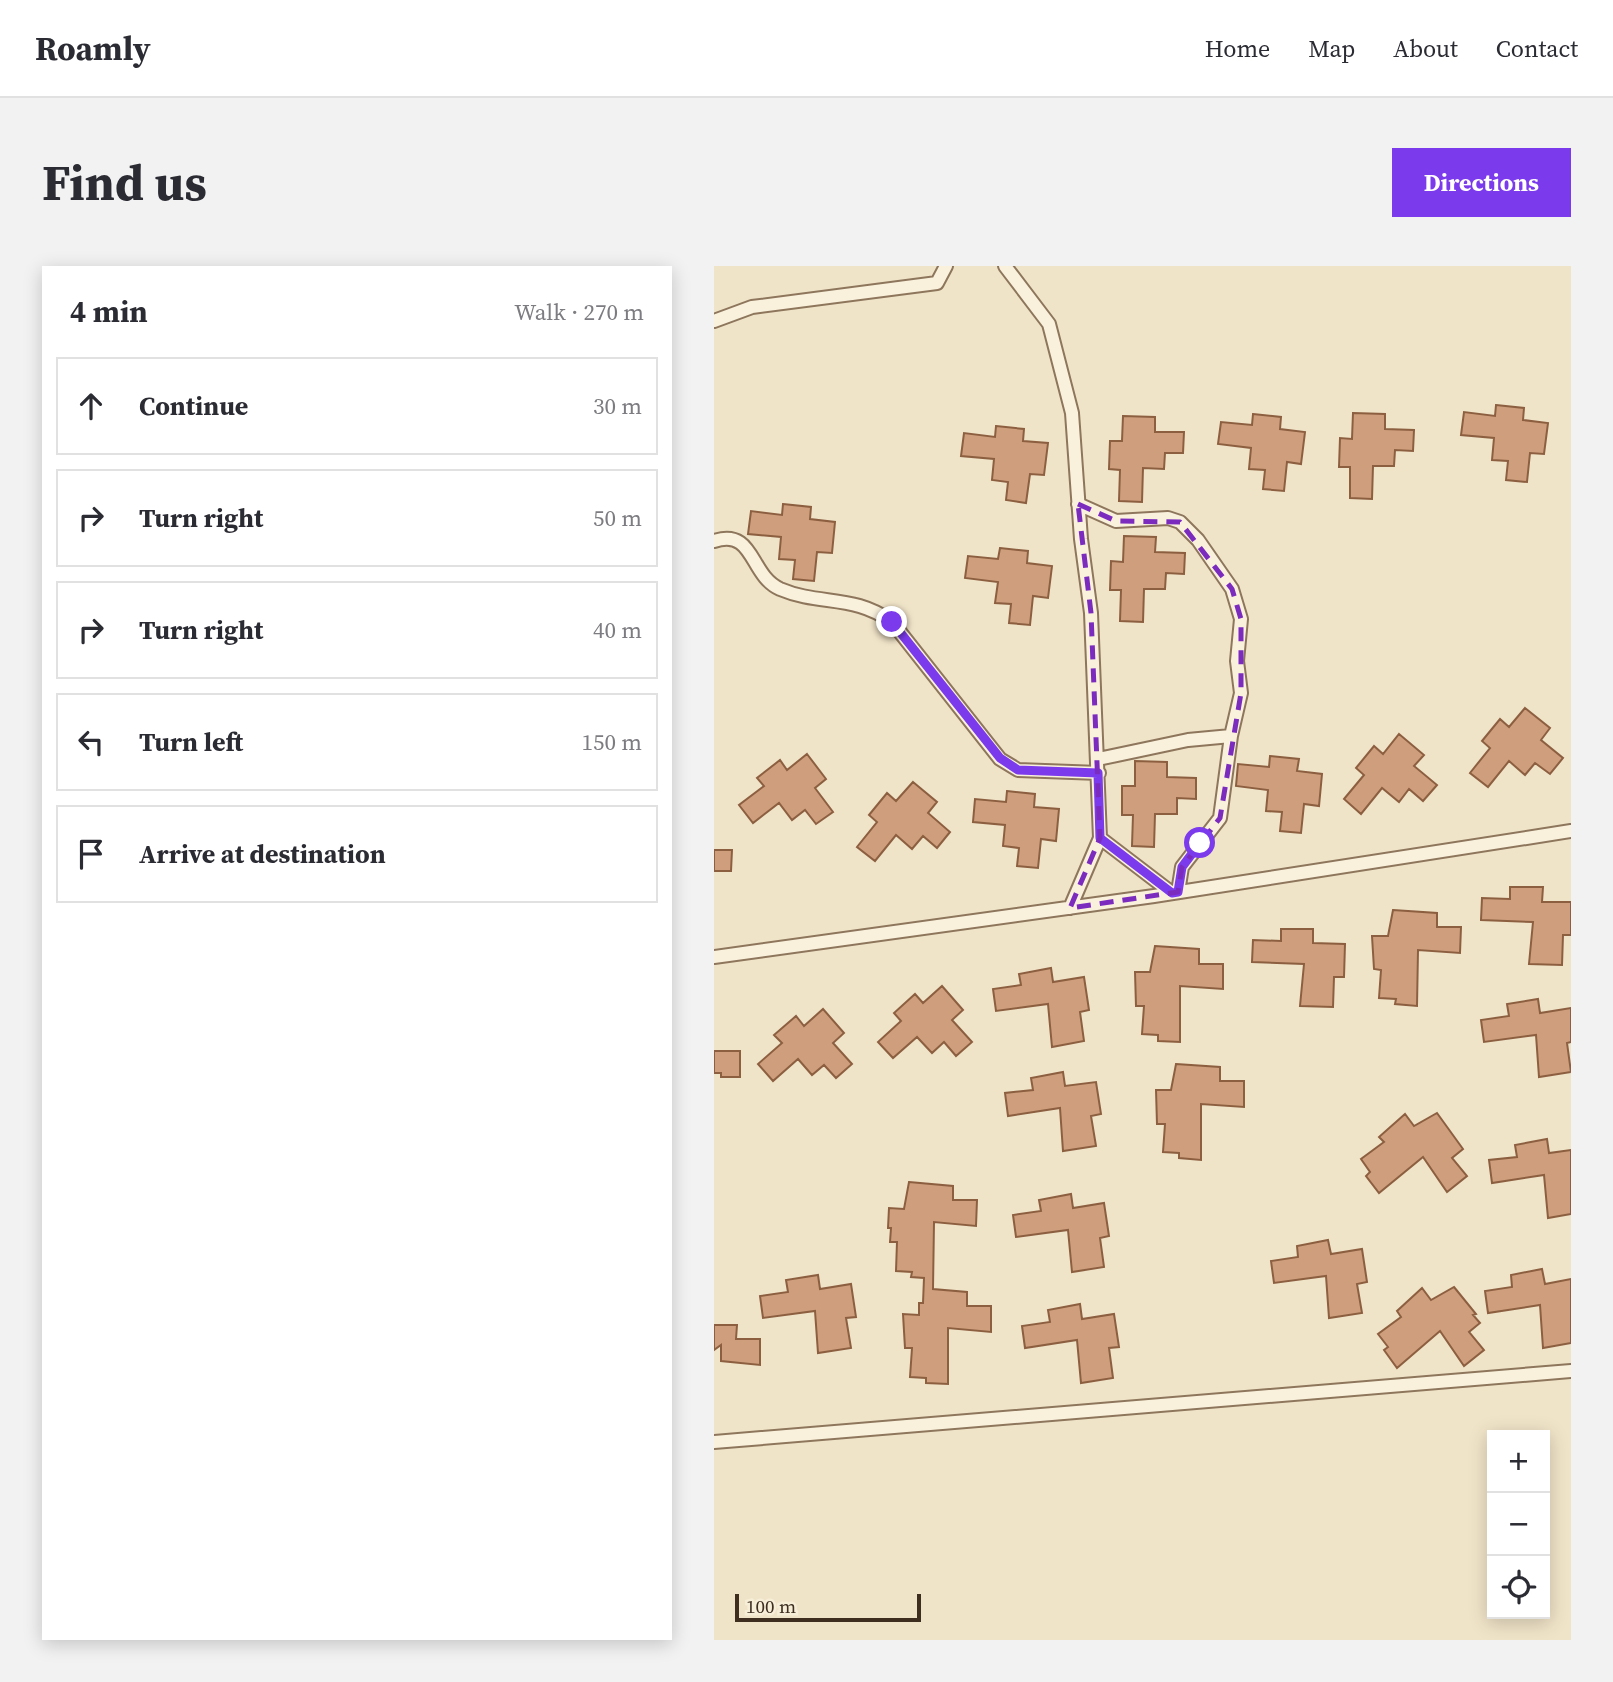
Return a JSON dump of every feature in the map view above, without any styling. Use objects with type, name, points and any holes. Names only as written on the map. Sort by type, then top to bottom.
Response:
[{"type":"street","points":[[714,321],[751,307],[937,283],[946,266]]},
{"type":"street","points":[[1005,266],[1049,324],[1072,413],[1078,504],[1091,613],[1100,838],[1070,908]]},
{"type":"street","points":[[1078,504],[1116,522],[1168,518],[1180,522],[1198,540],[1232,589],[1241,619],[1237,661],[1241,693],[1231,737],[1220,818],[1182,867],[1175,893]]},
{"type":"street","points":[[714,541],[728,537],[736,539],[743,544],[764,579],[780,588],[874,609],[892,622],[1000,758],[1018,770],[1098,773]]},
{"type":"street","points":[[1098,759],[1188,740],[1231,737]]},
{"type":"street","points":[[714,957],[1175,893],[1571,831]]},
{"type":"street","points":[[1100,838],[1175,893]]},
{"type":"street","points":[[714,1442],[1571,1371]]},
{"type":"highlighted area","points":[[1078,504],[1116,521],[1180,522],[1232,589],[1241,619],[1241,693],[1220,818],[1182,867],[1178,892],[1070,908],[1100,838],[1091,613]]},
{"type":"building","points":[[1496,405],[1524,408],[1523,420],[1548,423],[1544,454],[1530,453],[1527,482],[1506,480],[1508,461],[1492,460],[1494,438],[1461,435],[1464,412],[1495,416]]},
{"type":"building","points":[[1353,413],[1385,414],[1385,429],[1414,430],[1413,451],[1395,450],[1394,466],[1373,466],[1372,499],[1350,498],[1350,467],[1339,467],[1340,438],[1352,439]]},
{"type":"building","points":[[1253,414],[1281,417],[1280,429],[1305,432],[1301,464],[1287,462],[1284,491],[1263,489],[1265,470],[1249,469],[1251,448],[1218,444],[1221,422],[1252,425]]},
{"type":"building","points":[[1123,416],[1155,417],[1155,432],[1184,432],[1183,453],[1165,453],[1164,469],[1143,468],[1142,502],[1119,501],[1120,470],[1109,469],[1110,441],[1122,441]]},
{"type":"building","points":[[996,426],[1024,429],[1023,441],[1048,443],[1044,475],[1030,474],[1026,503],[1006,500],[1008,482],[992,480],[994,459],[961,456],[964,433],[995,437]]},
{"type":"building","points":[[783,504],[811,507],[810,519],[835,522],[832,553],[817,552],[814,581],[793,579],[795,560],[779,559],[781,537],[748,534],[751,511],[782,515]]},
{"type":"building","points":[[1124,536],[1156,537],[1155,552],[1185,553],[1184,574],[1166,573],[1165,589],[1144,589],[1143,622],[1120,621],[1121,590],[1110,590],[1111,561],[1123,562]]},
{"type":"building","points":[[1000,548],[1028,551],[1027,563],[1052,566],[1048,598],[1033,596],[1030,625],[1009,623],[1011,604],[995,603],[998,582],[965,578],[968,556],[998,559]]},
{"type":"building","points":[[1525,708],[1550,728],[1541,740],[1563,758],[1550,774],[1535,763],[1525,775],[1509,761],[1488,787],[1470,773],[1490,748],[1482,741],[1500,719],[1509,727]]},
{"type":"building","points":[[1399,734],[1424,755],[1414,766],[1437,785],[1423,801],[1409,789],[1399,802],[1382,788],[1361,814],[1344,799],[1364,775],[1356,768],[1374,746],[1383,754]]},
{"type":"building","points":[[807,754],[826,779],[815,788],[833,812],[816,824],[805,810],[792,820],[779,803],[753,823],[739,805],[764,786],[757,778],[780,760],[787,770]]},
{"type":"building","points":[[1270,756],[1299,759],[1297,771],[1322,774],[1319,806],[1304,804],[1301,833],[1280,831],[1282,812],[1266,811],[1268,790],[1236,786],[1238,764],[1269,767]]},
{"type":"building","points":[[1135,761],[1167,762],[1167,777],[1196,778],[1196,799],[1177,798],[1177,814],[1155,814],[1154,847],[1132,846],[1133,815],[1122,815],[1122,786],[1135,786]]},
{"type":"building","points":[[913,782],[937,802],[928,813],[950,832],[937,848],[923,836],[912,849],[896,835],[875,861],[857,847],[877,822],[869,815],[887,793],[896,801]]},
{"type":"building","points":[[1007,791],[1035,794],[1034,807],[1059,809],[1056,841],[1041,839],[1038,868],[1017,866],[1019,848],[1003,846],[1005,825],[973,822],[975,799],[1006,802]]},
{"type":"building","points":[[714,850],[732,850],[731,871],[714,871]]},
{"type":"building","points":[[1510,887],[1543,887],[1542,902],[1571,902],[1571,935],[1563,935],[1562,965],[1529,964],[1533,922],[1481,920],[1482,898],[1510,899]]},
{"type":"building","points":[[1393,910],[1437,913],[1437,927],[1461,927],[1460,953],[1418,950],[1417,1006],[1395,1004],[1396,999],[1379,998],[1381,970],[1374,969],[1372,936],[1388,936]]},
{"type":"building","points":[[1281,929],[1313,929],[1313,943],[1345,944],[1344,977],[1334,977],[1333,1007],[1300,1006],[1304,964],[1252,962],[1253,940],[1281,941]]},
{"type":"building","points":[[1155,946],[1199,949],[1199,964],[1223,964],[1223,989],[1180,986],[1180,1042],[1158,1041],[1158,1035],[1142,1034],[1144,1006],[1136,1006],[1135,972],[1150,972]]},
{"type":"building","points":[[1051,968],[1053,982],[1084,977],[1089,1010],[1080,1012],[1084,1041],[1052,1047],[1048,1004],[996,1011],[993,989],[1021,985],[1019,974]]},
{"type":"building","points":[[942,986],[963,1010],[952,1020],[972,1042],[956,1056],[944,1042],[932,1053],[917,1037],[893,1058],[878,1042],[901,1021],[894,1013],[915,994],[923,1003]]},
{"type":"building","points":[[1538,999],[1540,1013],[1571,1008],[1571,1042],[1567,1043],[1571,1072],[1539,1077],[1536,1035],[1484,1042],[1481,1020],[1509,1016],[1507,1004]]},
{"type":"building","points":[[823,1009],[844,1033],[833,1043],[852,1064],[836,1078],[824,1065],[812,1075],[798,1059],[773,1081],[758,1064],[782,1043],[774,1035],[796,1016],[804,1026]]},
{"type":"building","points":[[714,1051],[740,1051],[740,1077],[721,1077],[721,1073],[714,1073]]},
{"type":"building","points":[[1176,1064],[1220,1067],[1220,1081],[1244,1081],[1244,1107],[1201,1104],[1201,1160],[1179,1158],[1179,1153],[1163,1152],[1165,1124],[1157,1124],[1156,1090],[1171,1090]]},
{"type":"building","points":[[1063,1072],[1065,1086],[1096,1082],[1101,1114],[1091,1116],[1096,1146],[1063,1151],[1060,1108],[1008,1116],[1005,1093],[1033,1090],[1031,1078]]},
{"type":"building","points":[[1437,1113],[1463,1149],[1452,1158],[1467,1176],[1447,1192],[1423,1157],[1379,1193],[1366,1176],[1370,1172],[1361,1159],[1384,1142],[1379,1137],[1405,1114],[1414,1126]]},
{"type":"building","points":[[1547,1139],[1549,1153],[1571,1150],[1571,1214],[1548,1218],[1544,1175],[1492,1183],[1489,1160],[1517,1157],[1515,1145]]},
{"type":"building","points":[[909,1182],[953,1186],[953,1200],[977,1200],[976,1226],[934,1222],[933,1289],[967,1292],[967,1306],[991,1306],[991,1332],[948,1328],[948,1384],[926,1383],[926,1378],[910,1377],[912,1348],[905,1348],[903,1314],[919,1315],[919,1303],[923,1303],[924,1278],[911,1277],[912,1272],[896,1271],[897,1242],[890,1242],[891,1228],[888,1228],[889,1208],[904,1209]]},
{"type":"building","points":[[1071,1194],[1073,1208],[1104,1203],[1109,1236],[1100,1238],[1104,1267],[1072,1272],[1068,1230],[1016,1237],[1013,1215],[1041,1211],[1039,1200]]},
{"type":"building","points":[[1328,1240],[1331,1254],[1362,1249],[1367,1282],[1357,1284],[1362,1313],[1329,1318],[1326,1276],[1274,1283],[1271,1261],[1298,1257],[1297,1246]]},
{"type":"building","points":[[1542,1269],[1545,1284],[1571,1279],[1571,1343],[1543,1348],[1540,1305],[1488,1313],[1485,1291],[1512,1287],[1511,1275]]},
{"type":"building","points":[[818,1275],[820,1289],[851,1284],[856,1317],[846,1318],[851,1348],[818,1353],[815,1311],[763,1318],[760,1296],[788,1292],[786,1280]]},
{"type":"building","points":[[1454,1287],[1476,1314],[1473,1315],[1480,1323],[1469,1332],[1484,1350],[1464,1366],[1440,1331],[1397,1368],[1384,1350],[1388,1347],[1378,1334],[1401,1317],[1397,1311],[1422,1288],[1431,1300]]},
{"type":"building","points":[[1080,1304],[1082,1319],[1114,1314],[1119,1347],[1109,1348],[1113,1378],[1081,1383],[1077,1340],[1025,1348],[1022,1326],[1050,1322],[1048,1310]]},
{"type":"building","points":[[714,1325],[737,1325],[736,1339],[760,1339],[760,1365],[721,1361],[721,1345],[714,1350]]},
{"type":"route","points":[[892,622],[1000,758],[1018,770],[1098,773],[1100,838],[1172,893],[1178,892],[1182,867],[1200,843]]}]
